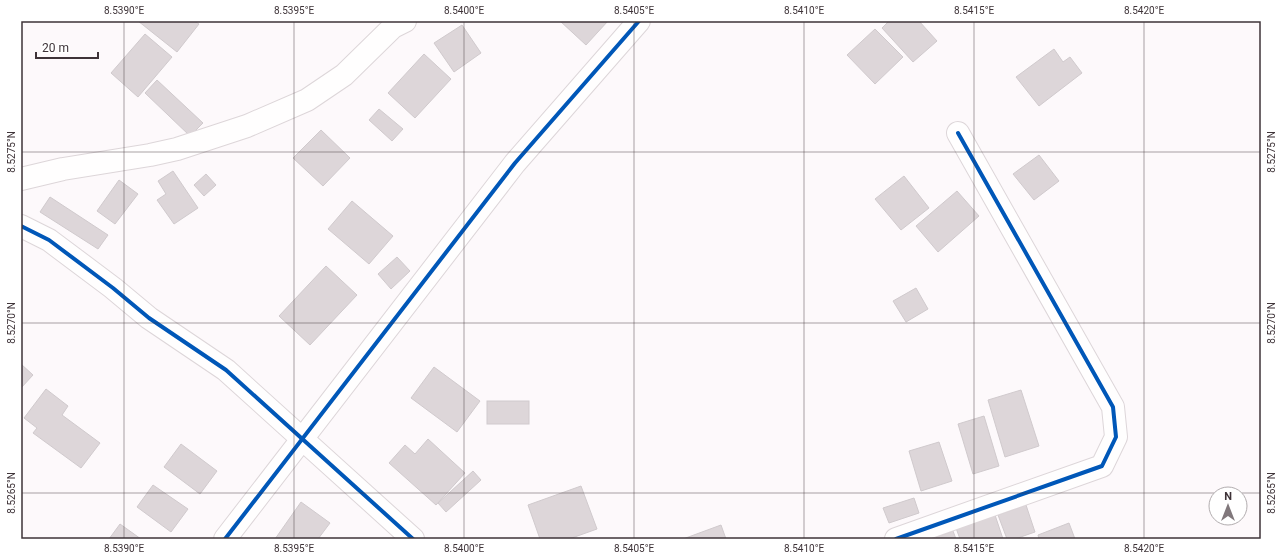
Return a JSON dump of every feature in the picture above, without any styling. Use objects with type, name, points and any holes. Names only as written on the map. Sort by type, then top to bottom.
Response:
[{"type":"street","points":[[21,179],[63,169],[150,155],[178,148],[247,126],[307,100],[344,75],[393,27],[405,21]]},
{"type":"street","points":[[225,539],[515,163],[639,21]]},
{"type":"street","points":[[896,539],[1102,466],[1116,437],[1113,407],[958,133]]},
{"type":"street","points":[[21,226],[49,240],[113,288],[149,318],[226,370],[261,404],[302,438],[413,539]]},
{"type":"building","points":[[138,21],[194,21],[199,24],[177,52]]},
{"type":"building","points":[[560,21],[608,21],[586,45]]},
{"type":"building","points":[[889,21],[919,21],[937,41],[913,62],[882,28]]},
{"type":"building","points":[[462,25],[481,53],[454,72],[434,43]]},
{"type":"building","points":[[875,29],[903,57],[875,84],[847,55]]},
{"type":"building","points":[[145,34],[172,57],[138,97],[111,73]]},
{"type":"building","points":[[1054,49],[1063,62],[1070,57],[1082,73],[1039,106],[1016,77]]},
{"type":"building","points":[[424,54],[451,79],[415,118],[388,93]]},
{"type":"building","points":[[157,80],[203,123],[190,136],[145,93]]},
{"type":"building","points":[[379,109],[403,129],[392,141],[369,120]]},
{"type":"building","points":[[321,130],[350,158],[323,186],[293,158]]},
{"type":"building","points":[[1039,155],[1059,181],[1034,200],[1013,174]]},
{"type":"building","points":[[173,171],[198,208],[174,224],[157,200],[166,194],[158,181]]},
{"type":"building","points":[[206,174],[216,185],[204,196],[194,185]]},
{"type":"building","points":[[904,176],[929,208],[901,230],[875,199]]},
{"type":"building","points":[[119,180],[138,194],[115,224],[97,211]]},
{"type":"building","points":[[957,191],[979,216],[938,252],[916,226]]},
{"type":"building","points":[[50,197],[108,235],[98,249],[40,212]]},
{"type":"building","points":[[352,201],[393,236],[369,264],[328,229]]},
{"type":"building","points":[[397,257],[410,271],[391,289],[378,274]]},
{"type":"building","points":[[326,266],[357,295],[310,345],[279,316]]},
{"type":"building","points":[[916,288],[928,309],[906,322],[893,301]]},
{"type":"building","points":[[21,364],[33,375],[21,388]]},
{"type":"building","points":[[434,367],[480,401],[457,432],[411,398]]},
{"type":"building","points":[[46,389],[68,406],[62,415],[100,443],[81,468],[33,433],[37,428],[24,418]]},
{"type":"building","points":[[1021,390],[1039,446],[1005,457],[988,400]]},
{"type":"building","points":[[487,401],[529,401],[529,424],[487,424]]},
{"type":"building","points":[[984,416],[999,466],[973,474],[958,424]]},
{"type":"building","points":[[428,439],[465,473],[436,505],[389,463],[405,445],[415,454]]},
{"type":"building","points":[[939,442],[952,481],[921,491],[909,451]]},
{"type":"building","points":[[181,444],[217,471],[200,494],[164,467]]},
{"type":"building","points":[[473,471],[481,480],[446,512],[438,503]]},
{"type":"building","points":[[153,485],[188,509],[171,532],[137,507]]},
{"type":"building","points":[[581,486],[597,529],[569,539],[540,539],[528,505]]},
{"type":"building","points":[[914,498],[919,513],[889,523],[883,508]]},
{"type":"building","points":[[301,502],[330,523],[318,539],[275,539]]},
{"type":"building","points":[[1026,505],[1035,532],[1015,539],[1007,539],[998,515]]},
{"type":"building","points":[[995,515],[1003,539],[960,539],[956,528]]},
{"type":"building","points":[[1069,523],[1075,539],[1039,539],[1038,535]]},
{"type":"building","points":[[120,524],[141,539],[109,539]]},
{"type":"building","points":[[721,525],[726,539],[683,539]]},
{"type":"building","points":[[953,531],[956,539],[937,539],[936,537]]},
{"type":"cycle path","points":[[225,539],[515,163],[639,21]]},
{"type":"cycle path","points":[[896,539],[1102,466],[1116,437],[1113,407],[958,133]]},
{"type":"cycle path","points":[[21,226],[49,240],[113,288],[149,318],[226,370],[413,539]]}]
